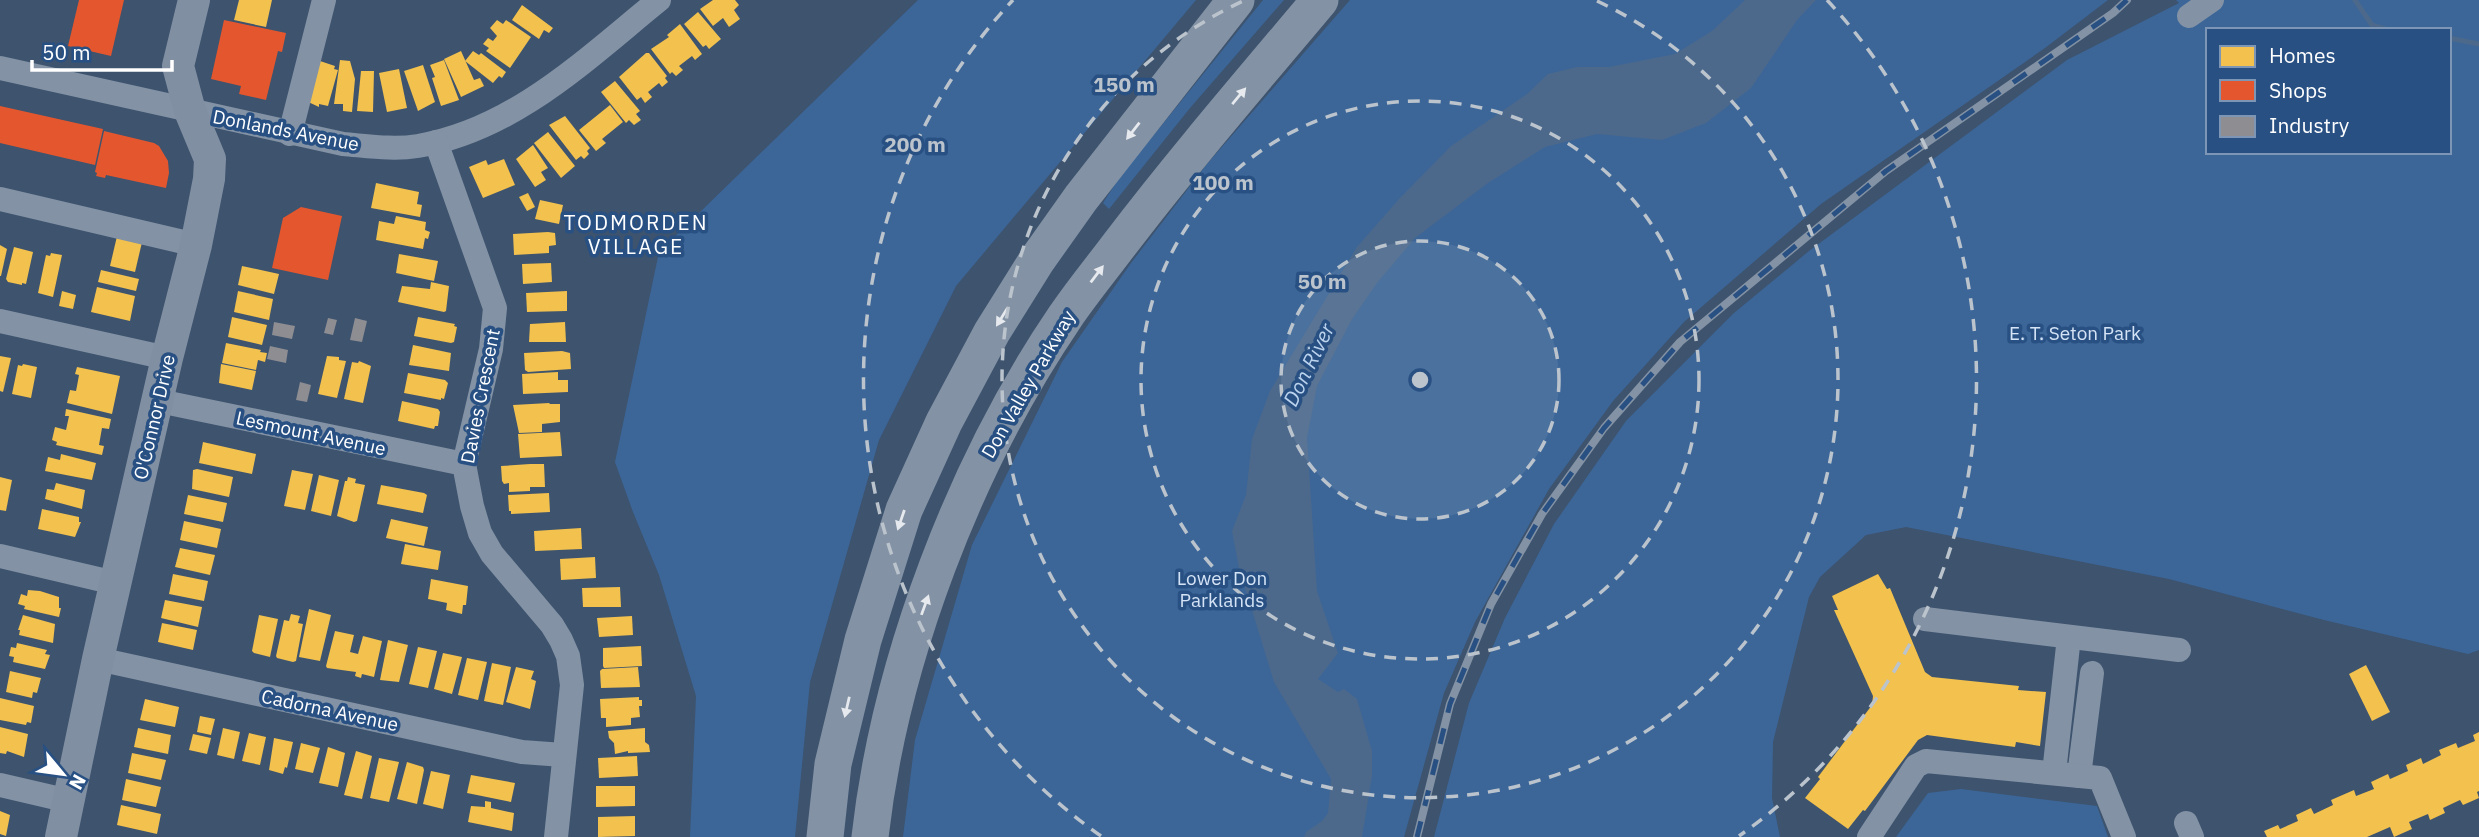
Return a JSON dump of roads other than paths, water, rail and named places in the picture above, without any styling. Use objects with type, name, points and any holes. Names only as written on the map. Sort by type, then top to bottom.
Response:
[{"type":"highway","points":[[825,837],[833,764],[863,640],[904,510],[944,422],[992,332],[1037,260],[1098,176],[1236,0]]},
{"type":"highway","name":"Don Valley Parkway","points":[[870,837],[876,791],[903,669],[944,552],[983,459],[1065,316],[1178,168],[1320,0]]},
{"type":"main road","name":"O'Connor Drive","points":[[61,837],[115,583],[196,245],[209,179],[210,159],[190,111],[178,66],[194,0]]},
{"type":"street","points":[[290,134],[324,0]]},
{"type":"street","points":[[2189,16],[2212,0]]},
{"type":"street","name":"Donlands Avenue","points":[[0,68],[290,134],[343,144],[389,148],[436,142],[489,124],[518,110],[653,2]]},
{"type":"street","name":"Davies Crescent","points":[[436,142],[495,308],[491,349],[464,464],[480,533],[492,554],[552,625],[568,656],[572,685],[556,837]]},
{"type":"street","points":[[0,200],[196,245]]},
{"type":"street","points":[[0,321],[167,358]]},
{"type":"street","name":"Lesmount Avenue","points":[[159,401],[464,464]]},
{"type":"street","points":[[0,555],[115,583]]},
{"type":"street","points":[[1925,619],[2179,650]]},
{"type":"street","points":[[2054,773],[2069,637]]},
{"type":"street","name":"Cadorna Avenue","points":[[98,659],[522,752],[564,755]]},
{"type":"street","points":[[2079,776],[2092,673]]},
{"type":"street","points":[[1869,837],[1916,766],[1926,761],[2100,778],[2124,837]]},
{"type":"street","points":[[0,785],[69,802]]},
{"type":"water","name":"Don River","points":[[1745,0],[1816,0],[1797,20],[1751,88],[1706,123],[1662,140],[1597,134],[1545,147],[1488,183],[1415,238],[1377,283],[1352,319],[1317,386],[1307,438],[1317,591],[1338,653],[1318,679],[1338,692],[1344,689],[1357,699],[1372,751],[1372,776],[1362,837],[1304,837],[1306,832],[1322,821],[1328,813],[1331,779],[1274,682],[1239,568],[1232,531],[1246,495],[1252,439],[1270,391],[1357,247],[1451,146],[1527,94],[1548,74],[1577,67],[1609,67],[1675,54],[1712,31]]},
{"type":"waterway","points":[[2355,0],[2372,25],[2382,28]]},
{"type":"waterway","points":[[2451,38],[2479,44]]},
{"type":"railway","points":[[1417,837],[1450,704],[1491,604],[1542,514],[1604,428],[1680,342],[1886,171],[2113,13],[2127,0]]},
{"type":"district","name":"TODMORDEN VILLAGE","points":[[636,235]]},
{"type":"park label","name":"E. T. Seton Park","points":[[2075,333]]},
{"type":"park label","name":"Lower Don Parklands","points":[[1222,589]]}]
